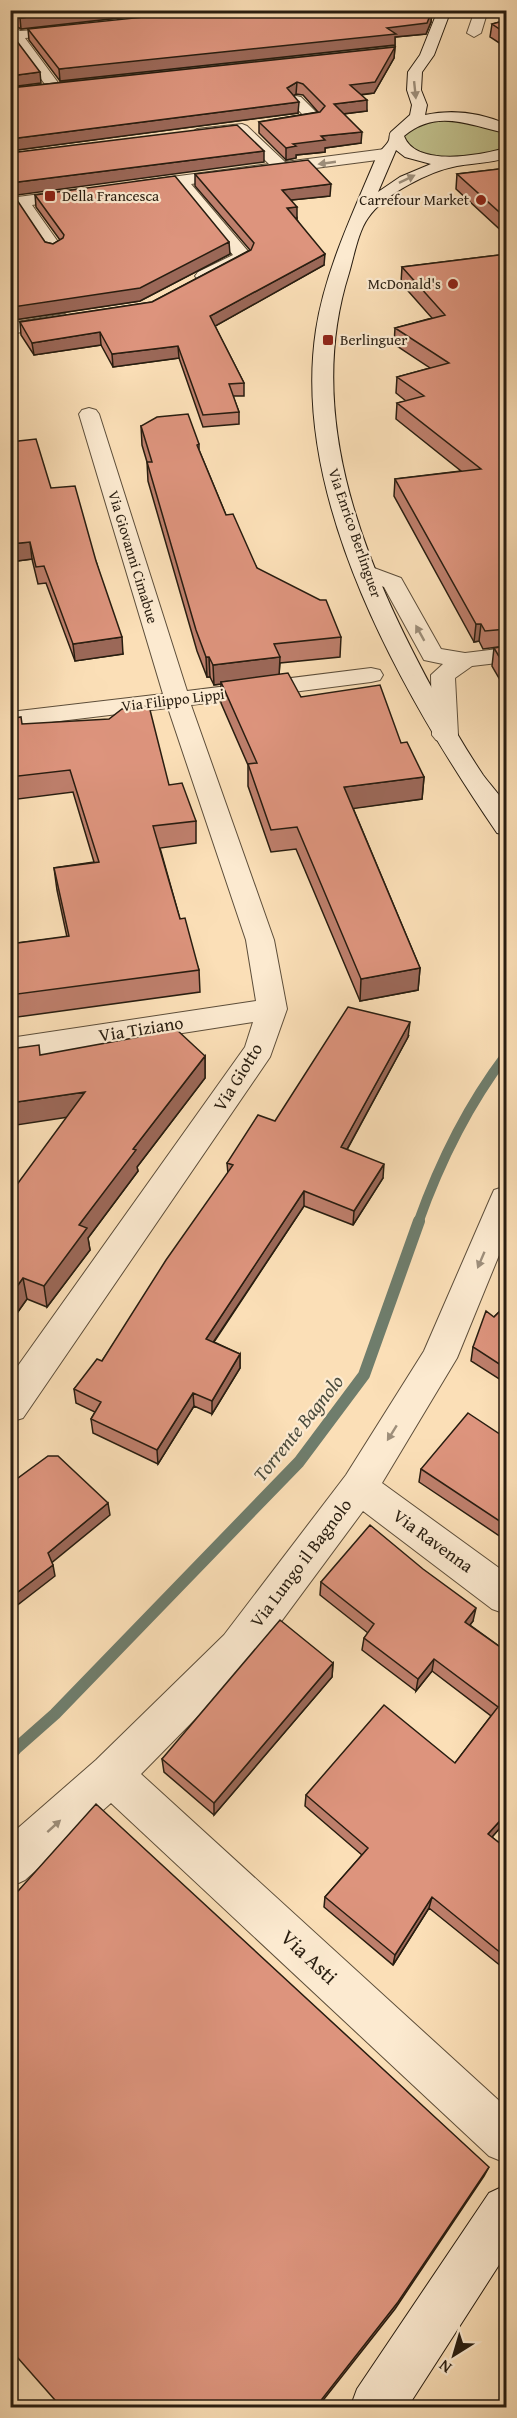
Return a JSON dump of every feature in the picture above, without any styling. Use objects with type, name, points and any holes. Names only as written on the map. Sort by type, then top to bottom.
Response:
[{"type":"street","points":[[445,10],[426,56],[414,76],[415,99],[421,112],[412,123],[396,135],[396,141],[401,147],[418,155],[459,161]]},
{"type":"street","points":[[474,33],[480,11]]},
{"type":"street","points":[[14,31],[82,29]]},
{"type":"street","points":[[14,31],[61,87],[33,90]]},
{"type":"street","points":[[426,56],[425,70],[429,87]]},
{"type":"street","points":[[184,136],[314,118],[296,100]]},
{"type":"street","points":[[446,103],[476,120]]},
{"type":"street","points":[[412,123],[441,118],[476,120],[502,126]]},
{"type":"street","points":[[242,129],[283,170]]},
{"type":"street","points":[[113,190],[283,170],[385,154],[396,141]]},
{"type":"street","points":[[364,214],[396,184],[418,174],[459,161],[493,158],[507,153]]},
{"type":"street","name":"Via Enrico Berlinguer","points":[[385,154],[334,293],[325,332],[321,370],[322,413],[327,449],[338,492],[366,572],[398,645],[446,735],[507,827]]},
{"type":"street","points":[[181,182],[243,256],[184,287]]},
{"type":"street","points":[[16,202],[90,193]]},
{"type":"street","points":[[16,202],[54,249]]},
{"type":"street","points":[[10,328],[78,318]]},
{"type":"street","name":"Via Giovanni Cimabue","points":[[89,414],[177,699]]},
{"type":"street","points":[[366,572],[393,583],[432,655],[465,660],[507,655]]},
{"type":"street","points":[[446,735],[443,675],[465,660]]},
{"type":"street","name":"Via Filippo Lippi","points":[[10,720],[371,675]]},
{"type":"street","name":"Via Giotto","points":[[10,1407],[259,1049],[272,1009],[260,940],[177,699]]},
{"type":"street","name":"Via Tiziano","points":[[10,1049],[272,1009]]},
{"type":"street","name":"Via Lungo il Bagnolo","points":[[10,1865],[111,1775],[238,1648],[359,1487],[439,1358],[506,1205]]},
{"type":"street","name":"Via Ravenna","points":[[359,1487],[507,1596]]},
{"type":"street","name":"Via Asti","points":[[111,1775],[507,2139]]},
{"type":"street","points":[[376,2408],[507,2210]]},
{"type":"green space","points":[[458,120],[500,129],[506,134],[506,148],[484,157],[457,159],[407,147],[402,135],[421,124]]},
{"type":"building","points":[[10,10],[90,10],[20,18],[10,13]]},
{"type":"building","points":[[211,10],[432,11],[427,23],[387,28],[396,34],[59,69],[28,29]]},
{"type":"building","points":[[507,20],[507,34],[492,24]]},
{"type":"building","points":[[10,32],[40,72],[10,76]]},
{"type":"building","points":[[395,47],[375,82],[350,85],[367,100],[334,104],[362,132],[321,136],[325,140],[293,144],[296,146],[286,148],[259,122],[320,112],[325,106],[303,84],[297,82],[287,88],[299,102],[10,139],[10,88]]},
{"type":"building","points":[[237,125],[264,151],[10,183],[10,153]]},
{"type":"building","points":[[308,160],[331,184],[282,190],[297,207],[287,208],[325,254],[210,316],[244,383],[229,384],[239,412],[203,415],[178,346],[112,354],[100,332],[32,343],[20,322],[152,302],[251,250],[254,243],[195,174]]},
{"type":"building","points":[[507,168],[507,219],[457,174]]},
{"type":"building","points":[[175,176],[229,242],[140,288],[13,307],[10,302],[10,197],[15,197],[45,242],[53,244],[64,235],[35,195]]},
{"type":"building","points":[[507,254],[507,629],[485,631],[481,624],[476,624],[395,479],[481,469],[397,403],[424,396],[397,377],[449,363],[395,328],[445,315],[402,267]]},
{"type":"building","points":[[188,414],[199,444],[197,445],[226,515],[233,514],[257,568],[320,600],[326,600],[341,637],[274,644],[280,657],[213,665],[209,657],[206,657],[147,462],[152,462],[141,426],[157,417]]},
{"type":"building","points":[[36,439],[51,488],[75,486],[96,561],[122,637],[73,644],[44,566],[36,567],[30,542],[10,544],[10,442]]},
{"type":"building","points":[[507,646],[507,670],[494,648]]},
{"type":"building","points":[[288,673],[301,697],[380,685],[401,743],[407,742],[424,777],[344,787],[420,968],[361,979],[297,827],[271,830],[248,764],[257,763],[221,682]]},
{"type":"building","points":[[149,706],[169,785],[182,783],[196,821],[153,826],[180,919],[185,918],[199,970],[10,995],[10,944],[69,936],[54,868],[99,862],[70,770],[10,777],[10,719],[21,717],[22,724],[109,719],[122,709]]},
{"type":"building","points":[[348,1007],[410,1022],[341,1147],[384,1164],[354,1211],[304,1191],[206,1339],[240,1354],[212,1401],[193,1393],[157,1450],[91,1419],[101,1402],[74,1389],[97,1359],[102,1361],[166,1260],[233,1165],[227,1163],[258,1115],[275,1121]]},
{"type":"building","points":[[177,1030],[205,1056],[133,1149],[136,1150],[79,1225],[87,1228],[44,1286],[23,1278],[10,1296],[10,1194],[85,1092],[10,1103],[10,1049],[39,1045],[40,1055]]},
{"type":"building","points":[[507,1304],[507,1369],[473,1347],[486,1311],[494,1317]]},
{"type":"building","points":[[468,1413],[507,1439],[507,1526],[421,1469]]},
{"type":"building","points":[[48,1456],[58,1456],[108,1503],[48,1553],[53,1565],[10,1598],[10,1484]]},
{"type":"building","points":[[370,1525],[423,1569],[476,1608],[465,1622],[507,1652],[507,1813],[488,1834],[507,1849],[507,1958],[432,1897],[395,1955],[325,1897],[368,1848],[306,1795],[384,1705],[455,1763],[498,1707],[434,1659],[418,1679],[364,1638],[374,1624],[321,1582]]},
{"type":"building","points":[[280,1620],[333,1663],[214,1803],[162,1759]]},
{"type":"building","points":[[96,1804],[489,2167],[398,2302],[315,2408],[62,2408],[10,2349],[10,1900]]},
{"type":"building","points":[[503,2395],[507,2398],[507,2408],[496,2408]]},
{"type":"waterway","name":"Torrente Bagnolo","points":[[418,1223],[435,1179],[456,1136],[479,1094],[506,1055]]},
{"type":"waterway","name":"Torrente Bagnolo","points":[[12,1752],[55,1714],[299,1462],[364,1375],[419,1221]]},
{"type":"waterway","name":"Torrente Bagnolo","points":[[10,1753],[13,1750]]},
{"type":"place","name":"Della Francesca","points":[[50,196]]},
{"type":"place","name":"Carrefour Market","points":[[481,200]]},
{"type":"place","name":"McDonald's","points":[[453,284]]},
{"type":"place","name":"Berlinguer","points":[[328,340]]}]
